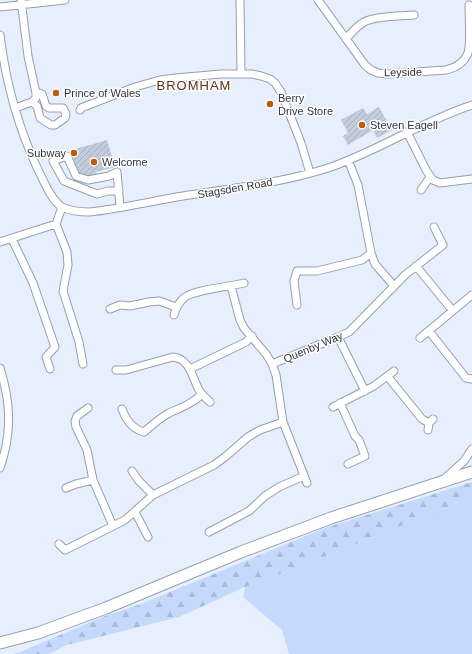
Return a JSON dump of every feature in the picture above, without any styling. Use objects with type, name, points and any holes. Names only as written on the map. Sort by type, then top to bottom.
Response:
[{"type":"highway","points":[[0,643],[38,633],[106,608],[241,552],[331,518],[472,472]]},
{"type":"street","points":[[0,7],[21,2],[65,0]]},
{"type":"street","points":[[240,0],[241,74]]},
{"type":"street","name":"Leyside","points":[[318,0],[365,65],[378,73],[388,74],[446,70],[454,68],[462,62],[468,52],[469,5]]},
{"type":"street","points":[[15,108],[32,102],[36,98],[28,56],[21,2]]},
{"type":"street","points":[[346,39],[355,29],[372,19],[414,15]]},
{"type":"street","points":[[0,35],[1,48],[15,108],[40,174],[56,202],[62,207],[56,224],[67,252],[68,265],[63,291],[79,342],[83,364]]},
{"type":"street","points":[[80,110],[81,108],[135,87],[160,80],[183,77],[241,74],[252,74],[266,77],[270,79],[281,92],[301,143],[310,173]]},
{"type":"street","points":[[32,102],[37,106],[40,118],[51,125],[56,125],[65,118],[66,114],[63,108],[49,108],[46,106],[42,94],[36,93]]},
{"type":"street","name":"Stagsden Road","points":[[62,207],[73,211],[88,212],[250,186],[310,173],[348,160],[446,114],[472,105]]},
{"type":"street","points":[[407,132],[430,178],[440,182],[472,179]]},
{"type":"street","points":[[119,191],[108,191],[97,194],[64,181],[53,161],[67,156],[76,176],[88,180],[109,176],[117,172],[119,191],[120,207]]},
{"type":"street","points":[[348,160],[358,186],[371,253],[375,264],[394,286]]},
{"type":"street","points":[[421,190],[430,178]]},
{"type":"street","points":[[0,242],[56,224]]},
{"type":"street","name":"Quenby Way","points":[[209,532],[250,511],[265,496],[279,488],[306,480],[283,422],[276,375],[272,364],[349,332],[394,286],[442,245],[434,227]]},
{"type":"street","points":[[12,239],[33,284],[55,347],[46,357],[50,369]]},
{"type":"street","points":[[298,306],[294,281],[297,271],[318,271],[362,260],[371,253]]},
{"type":"street","points":[[416,266],[452,310]]},
{"type":"street","points":[[174,315],[176,307],[185,297],[194,293],[244,283]]},
{"type":"street","points":[[231,286],[240,320],[272,364]]},
{"type":"street","points":[[420,338],[472,295]]},
{"type":"street","points":[[110,309],[120,301],[130,306],[159,301],[176,307]]},
{"type":"street","points":[[429,331],[466,378],[472,379]]},
{"type":"street","points":[[190,369],[246,342],[252,336]]},
{"type":"street","points":[[338,337],[364,391]]},
{"type":"street","points":[[116,370],[126,370],[173,357],[183,361],[190,369],[202,394],[210,402]]},
{"type":"street","points":[[0,368],[8,395],[9,424],[4,457],[0,468]]},
{"type":"street","points":[[333,407],[388,377],[394,371]]},
{"type":"street","points":[[388,377],[422,419],[430,424]]},
{"type":"street","points":[[122,409],[128,422],[136,430],[144,432],[162,418],[192,404],[202,394]]},
{"type":"street","points":[[340,403],[359,440],[365,456],[348,464]]},
{"type":"street","points":[[88,408],[77,416],[75,421],[76,427],[87,450],[93,480],[113,526]]},
{"type":"street","points":[[59,544],[65,550],[125,520],[153,495],[214,465],[248,437],[260,430],[283,422]]},
{"type":"street","points":[[441,482],[464,461],[472,449]]},
{"type":"street","points":[[132,471],[139,481],[153,495]]},
{"type":"street","points":[[66,488],[93,480]]},
{"type":"street","points":[[135,512],[148,537]]},
{"type":"green space","points":[[472,482],[472,499],[452,505],[304,565],[245,587],[179,617],[67,645],[49,654],[15,654],[105,616],[141,604],[325,528]]},
{"type":"green space","points":[[472,499],[472,654],[289,654],[282,630],[243,597],[245,587],[304,565],[452,505]]},
{"type":"building","points":[[379,107],[392,130],[377,138],[373,130],[348,145],[343,136],[348,133],[341,120],[363,108],[367,114]]},
{"type":"building","name":"Welcome","points":[[107,140],[115,167],[96,172],[97,174],[84,178],[77,174],[72,156],[74,156],[72,150]]},
{"type":"place","name":"Prince of Wales","points":[[56,93]]},
{"type":"place","name":"Berry Drive Store","points":[[270,104]]},
{"type":"place","name":"Steven Eagell","points":[[362,125]]},
{"type":"place","name":"Subway","points":[[74,153]]},
{"type":"place","name":"Welcome","points":[[94,162]]},
{"type":"district","name":"BROMHAM","points":[[194,85]]}]
